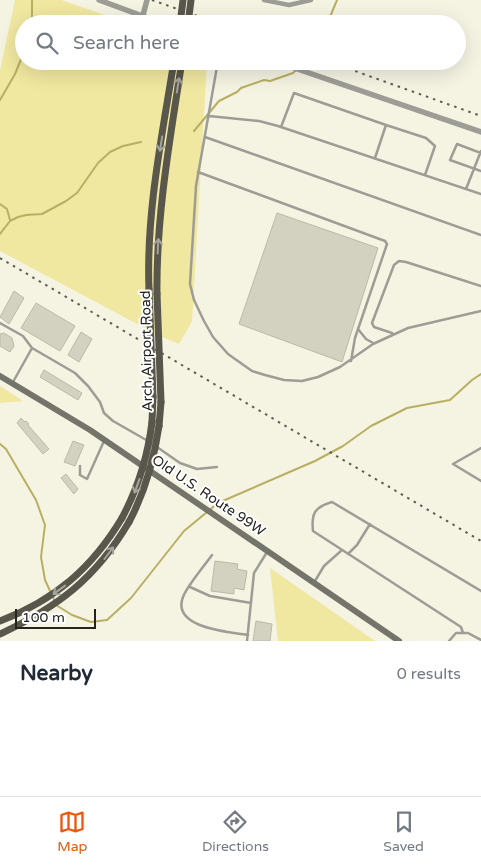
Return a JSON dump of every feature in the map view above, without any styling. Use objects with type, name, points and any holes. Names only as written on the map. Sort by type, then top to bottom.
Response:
[{"type":"main road","points":[[181,15],[183,0]]},
{"type":"main road","points":[[189,15],[191,0]]},
{"type":"main road","name":"Arch Airport Road","points":[[0,621],[48,598],[79,574],[126,520],[141,497],[152,462],[155,424],[149,290],[150,239],[153,201],[173,70]]},
{"type":"main road","name":"Arch Airport Road","points":[[155,424],[161,402],[157,250],[162,195],[181,70]]},
{"type":"main road","name":"Old U.S. Route 99W","points":[[0,376],[105,440],[399,641]]},
{"type":"main road","name":"Arch Airport Road","points":[[0,634],[42,613],[84,581],[109,554],[126,520]]},
{"type":"street","points":[[99,0],[143,15],[147,0]]},
{"type":"street","points":[[264,0],[289,5],[311,0]]},
{"type":"street","points":[[300,70],[481,132]]},
{"type":"lane","points":[[217,70],[196,186],[190,284],[194,300],[204,321],[213,336],[228,354],[240,363],[265,375],[284,380],[302,381],[318,377],[340,367],[373,344],[394,333],[443,318],[481,311]]},
{"type":"lane","points":[[281,127],[294,93],[426,138],[435,146],[425,175]]},
{"type":"lane","points":[[209,116],[259,121],[281,127],[481,194]]},
{"type":"lane","points":[[375,158],[386,125]]},
{"type":"lane","points":[[205,137],[481,235]]},
{"type":"lane","points":[[466,189],[474,169],[481,152],[457,144],[450,160],[474,169],[481,171]]},
{"type":"lane","points":[[198,172],[385,241],[387,244],[358,329],[351,360]]},
{"type":"lane","points":[[394,333],[378,329],[372,323],[394,265],[399,261],[481,286]]},
{"type":"lane","points":[[0,323],[23,336],[32,348],[75,374],[88,386],[100,402],[104,413],[113,421],[132,430],[180,463],[197,469],[218,467]]},
{"type":"lane","points":[[358,329],[373,344]]},
{"type":"lane","points":[[12,384],[32,348]]},
{"type":"lane","points":[[80,466],[80,475],[87,479],[105,440]]},
{"type":"lane","points":[[481,448],[453,464],[481,481]]},
{"type":"lane","points":[[464,633],[461,627],[313,531],[312,518],[320,506],[332,502],[481,590]]},
{"type":"lane","points":[[348,554],[357,545],[370,524]]},
{"type":"lane","points":[[314,583],[324,566],[342,550]]},
{"type":"lane","points":[[247,641],[254,573],[268,551]]},
{"type":"lane","points":[[212,554],[184,595],[181,603],[185,617],[214,629],[248,635]]},
{"type":"lane","points":[[190,586],[210,596],[251,603]]},
{"type":"lane","points":[[449,641],[456,633],[468,633],[481,640]]},
{"type":"shaded area","points":[[15,0],[61,0],[105,15],[15,15],[15,70],[206,70],[192,321],[179,344],[158,335],[0,251],[0,70]]},
{"type":"shaded area","points":[[0,386],[23,401],[0,403]]},
{"type":"shaded area","points":[[270,568],[375,641],[278,641]]},
{"type":"building","points":[[277,213],[378,248],[342,362],[239,324]]},
{"type":"building","points":[[14,291],[24,298],[9,324],[0,317]]},
{"type":"building","points":[[36,303],[75,326],[60,351],[21,328]]},
{"type":"building","points":[[81,332],[92,339],[79,362],[68,355]]},
{"type":"building","points":[[4,333],[12,338],[14,346],[10,352],[0,346],[0,334]]},
{"type":"building","points":[[44,370],[82,393],[78,400],[40,377]]},
{"type":"building","points":[[21,418],[29,424],[49,449],[43,454],[17,423]]},
{"type":"building","points":[[73,441],[84,445],[75,466],[64,462]]},
{"type":"building","points":[[66,474],[78,489],[74,494],[61,478]]},
{"type":"building","points":[[215,561],[238,564],[237,569],[247,571],[244,590],[234,588],[234,594],[211,591]]},
{"type":"building","points":[[256,621],[272,624],[270,641],[253,641]]},
{"type":"waterway","points":[[32,0],[32,15]]},
{"type":"waterway","points":[[331,15],[337,0]]},
{"type":"waterway","points":[[0,100],[17,70]]},
{"type":"waterway","points":[[194,131],[219,101],[241,88],[264,80],[270,81],[293,73],[296,70]]},
{"type":"waterway","points":[[0,234],[10,221],[26,215],[42,214],[77,193],[98,163],[110,152],[123,146],[141,142]]},
{"type":"waterway","points":[[0,204],[7,209],[10,220]]},
{"type":"waterway","points":[[53,597],[56,605],[72,615],[91,622],[107,620],[131,598],[184,531],[218,503],[315,461],[343,446],[371,426],[407,408],[450,400],[481,374]]},
{"type":"waterway","points":[[0,444],[6,449],[36,500],[45,525],[41,557],[45,580],[51,593]]},
{"type":"railway","points":[[152,0],[194,15]]},
{"type":"railway","points":[[352,70],[481,116]]},
{"type":"railway","points":[[0,258],[481,541]]}]
